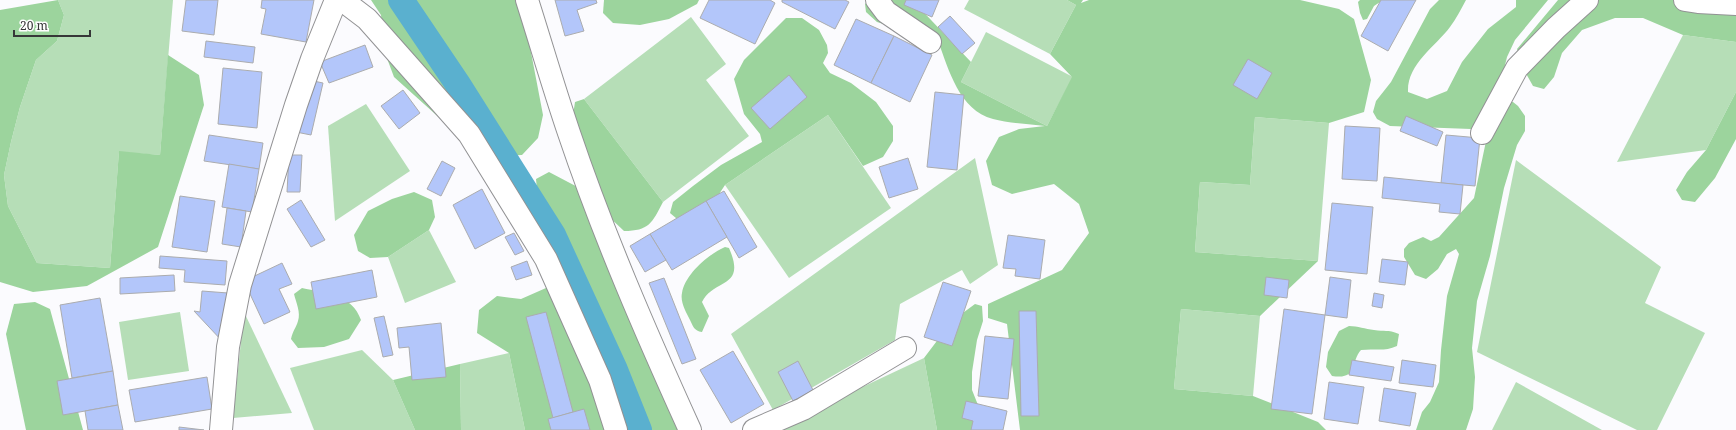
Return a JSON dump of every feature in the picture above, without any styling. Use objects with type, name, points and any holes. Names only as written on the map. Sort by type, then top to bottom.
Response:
[{"type":"street","points":[[221,430],[228,347],[240,286],[296,106],[312,59],[336,0]]},
{"type":"street","points":[[342,0],[367,19],[469,134],[546,259],[600,380],[616,430]]},
{"type":"street","points":[[527,0],[569,134],[602,224],[654,350],[690,430]]},
{"type":"street","points":[[877,0],[886,12],[930,42]]},
{"type":"street","points":[[1482,133],[1517,68],[1556,28],[1587,0]]},
{"type":"street","points":[[1685,0],[1736,4]]},
{"type":"street","points":[[754,430],[803,409],[905,348]]},
{"type":"green space","points":[[58,0],[173,0],[160,155],[119,152],[110,268],[37,263],[8,206],[4,175],[11,142],[20,107],[36,60],[57,41],[64,15]]},
{"type":"green space","points":[[58,0],[64,15],[57,41],[36,60],[20,107],[4,175],[8,206],[37,263],[110,268],[119,151],[160,155],[168,55],[199,75],[204,105],[158,247],[87,286],[33,292],[0,282],[0,10]]},
{"type":"green space","points":[[371,0],[521,0],[543,115],[538,138],[522,155],[494,156],[444,122],[394,77],[385,53],[381,15]]},
{"type":"green space","points":[[604,0],[699,0],[697,4],[669,19],[640,25],[613,23],[603,13]]},
{"type":"green space","points":[[869,0],[912,0],[971,62],[961,82],[1047,126],[1072,77],[1050,54],[1076,5],[1067,0],[1083,0],[1081,3],[1089,0],[1300,0],[1339,9],[1354,19],[1371,80],[1364,112],[1329,123],[1255,117],[1250,185],[1200,182],[1195,252],[1318,261],[1260,316],[1181,309],[1174,389],[1253,396],[1318,422],[1326,430],[1020,430],[1007,324],[988,318],[988,304],[1062,270],[1089,233],[1079,204],[1054,184],[1012,194],[992,185],[986,161],[999,137],[1019,129],[1045,126],[993,119],[981,114],[972,107],[957,88],[938,41],[877,22],[866,12],[865,4]]},
{"type":"green space","points":[[969,0],[1067,0],[1076,5],[1050,54],[964,9]]},
{"type":"green space","points":[[1360,0],[1383,0],[1374,6],[1367,19],[1363,20],[1358,2]]},
{"type":"green space","points":[[1439,0],[1466,0],[1450,27],[1423,56],[1412,73],[1408,92],[1427,99],[1447,91],[1462,62],[1488,29],[1516,7],[1516,0],[1548,0],[1515,40],[1507,57],[1496,102],[1487,122],[1471,129],[1390,126],[1377,119],[1373,112],[1376,101],[1391,82],[1430,9]]},
{"type":"green space","points":[[1558,0],[1736,0],[1736,42],[1683,35],[1643,18],[1615,18],[1582,30],[1562,53],[1554,77],[1544,89],[1533,86],[1524,70],[1517,49]]},
{"type":"green space","points":[[691,17],[726,64],[706,80],[749,136],[663,202],[584,99]]},
{"type":"green space","points":[[786,18],[802,18],[819,30],[827,45],[828,53],[823,63],[830,73],[851,83],[876,102],[893,126],[893,141],[883,157],[863,166],[828,115],[725,185],[700,223],[683,224],[670,213],[673,202],[721,165],[762,142],[760,134],[744,114],[734,79],[744,60]]},
{"type":"green space","points":[[986,32],[1073,77],[1047,126],[961,82]]},
{"type":"green space","points":[[1683,35],[1736,42],[1736,92],[1706,150],[1617,162]]},
{"type":"green space","points":[[1736,92],[1736,139],[1715,178],[1695,202],[1682,200],[1676,190],[1687,172],[1706,150]]},
{"type":"green space","points":[[584,99],[663,202],[656,215],[649,224],[644,227],[632,231],[624,231],[605,213],[573,115],[575,102]]},
{"type":"green space","points":[[1501,102],[1513,102],[1518,106],[1525,116],[1525,131],[1517,145],[1504,188],[1490,256],[1477,301],[1472,348],[1475,377],[1473,409],[1466,430],[1416,430],[1422,412],[1430,402],[1439,382],[1447,296],[1459,254],[1456,249],[1447,254],[1438,269],[1426,279],[1415,275],[1404,257],[1404,249],[1409,243],[1423,237],[1431,241],[1439,237],[1474,198],[1489,127]]},
{"type":"green space","points":[[366,104],[410,171],[335,221],[328,126]]},
{"type":"green space","points":[[828,115],[891,208],[789,278],[725,185]]},
{"type":"green space","points":[[1255,117],[1329,123],[1318,261],[1195,252],[1200,182],[1250,185]]},
{"type":"green space","points":[[975,158],[998,265],[970,284],[962,270],[900,304],[895,340],[773,410],[731,334]]},
{"type":"green space","points":[[1516,160],[1661,267],[1645,303],[1705,333],[1657,430],[1637,430],[1477,352]]},
{"type":"green space","points":[[549,172],[587,192],[684,430],[525,430],[509,353],[477,333],[479,310],[497,296],[521,299],[546,288],[536,179]]},
{"type":"green space","points":[[414,192],[432,200],[435,217],[429,230],[388,257],[370,258],[358,251],[354,235],[368,211],[392,199]]},
{"type":"green space","points":[[429,230],[456,282],[405,303],[388,257]]},
{"type":"green space","points":[[725,247],[729,248],[734,261],[734,270],[732,277],[707,294],[702,302],[709,316],[702,332],[695,329],[693,326],[684,307],[682,293],[684,286],[693,272],[712,254]]},
{"type":"green space","points":[[302,288],[337,296],[357,311],[361,320],[349,339],[324,347],[298,348],[291,339],[299,318],[294,294]]},
{"type":"green space","points":[[35,302],[50,309],[83,430],[26,430],[6,334],[14,304]]},
{"type":"green space","points":[[975,304],[982,306],[983,321],[977,340],[972,372],[972,390],[988,430],[937,430],[924,358],[952,321]]},
{"type":"green space","points":[[1181,309],[1260,316],[1253,396],[1174,389]]},
{"type":"green space","points":[[180,312],[189,371],[128,380],[119,322]]},
{"type":"green space","points":[[244,312],[292,413],[233,418]]},
{"type":"green space","points":[[1349,326],[1378,331],[1395,332],[1399,334],[1397,346],[1384,349],[1361,350],[1350,373],[1341,377],[1332,376],[1326,367],[1328,352],[1339,331]]},
{"type":"green space","points":[[362,350],[393,380],[415,430],[314,430],[290,368]]},
{"type":"green space","points":[[509,353],[525,430],[461,430],[460,364]]},
{"type":"green space","points":[[924,358],[937,430],[771,430]]},
{"type":"green space","points":[[460,364],[461,430],[415,430],[393,380]]},
{"type":"green space","points":[[1516,382],[1602,430],[1492,430]]},
{"type":"building","points":[[186,0],[218,0],[214,35],[182,31]]},
{"type":"building","points":[[262,0],[314,0],[306,42],[261,34],[266,9],[261,8]]},
{"type":"building","points":[[555,0],[596,0],[597,3],[577,10],[584,31],[565,36]]},
{"type":"building","points":[[709,0],[770,0],[775,3],[755,44],[700,18]]},
{"type":"building","points":[[782,0],[845,0],[849,2],[835,29],[782,2]]},
{"type":"building","points":[[906,0],[939,0],[932,17],[904,5]]},
{"type":"building","points":[[1381,0],[1416,0],[1388,51],[1361,36]]},
{"type":"building","points":[[950,16],[975,43],[962,54],[938,27]]},
{"type":"building","points":[[856,19],[894,36],[871,83],[834,65]]},
{"type":"building","points":[[894,36],[932,55],[910,102],[871,83]]},
{"type":"building","points":[[206,41],[255,47],[253,63],[204,57]]},
{"type":"building","points":[[365,45],[373,67],[329,83],[320,62]]},
{"type":"building","points":[[1248,59],[1272,73],[1257,99],[1233,85]]},
{"type":"building","points":[[223,68],[262,72],[257,128],[218,124]]},
{"type":"building","points":[[789,75],[807,97],[770,129],[751,108]]},
{"type":"building","points":[[309,80],[323,83],[311,135],[296,132]]},
{"type":"building","points":[[403,90],[420,113],[399,129],[381,106]]},
{"type":"building","points":[[935,92],[964,95],[957,170],[927,167]]},
{"type":"building","points":[[1406,116],[1443,132],[1437,146],[1400,131]]},
{"type":"building","points":[[1345,126],[1380,128],[1377,181],[1342,179]]},
{"type":"building","points":[[209,135],[263,143],[259,169],[204,161]]},
{"type":"building","points":[[1446,135],[1480,138],[1475,186],[1441,183]]},
{"type":"building","points":[[289,155],[302,155],[300,192],[287,192]]},
{"type":"building","points":[[908,158],[918,189],[889,198],[879,167]]},
{"type":"building","points":[[442,161],[455,168],[441,196],[427,189]]},
{"type":"building","points":[[229,164],[259,169],[252,212],[222,207]]},
{"type":"building","points":[[1384,177],[1463,185],[1460,214],[1439,212],[1440,204],[1382,198]]},
{"type":"building","points":[[482,189],[505,233],[475,249],[453,205]]},
{"type":"building","points":[[724,191],[757,247],[739,258],[706,201]]},
{"type":"building","points":[[180,196],[215,201],[207,252],[172,247]]},
{"type":"building","points":[[301,200],[325,240],[311,247],[287,209]]},
{"type":"building","points":[[706,201],[727,237],[672,270],[650,234]]},
{"type":"building","points":[[1332,203],[1373,207],[1367,274],[1325,270]]},
{"type":"building","points":[[227,208],[246,211],[241,247],[222,244]]},
{"type":"building","points":[[514,233],[524,251],[515,255],[505,237]]},
{"type":"building","points":[[650,234],[666,260],[645,272],[630,246]]},
{"type":"building","points":[[1008,235],[1045,240],[1040,279],[1015,276],[1016,269],[1003,268]]},
{"type":"building","points":[[160,256],[227,261],[225,285],[184,282],[185,270],[159,268]]},
{"type":"building","points":[[1382,259],[1408,262],[1405,285],[1379,282]]},
{"type":"building","points":[[527,261],[532,275],[516,280],[511,267]]},
{"type":"building","points":[[282,263],[292,284],[279,289],[290,312],[264,324],[244,281]]},
{"type":"building","points":[[372,270],[377,297],[316,309],[311,282]]},
{"type":"building","points":[[174,275],[175,291],[120,294],[120,278]]},
{"type":"building","points":[[1266,277],[1289,280],[1287,298],[1264,295]]},
{"type":"building","points":[[1330,277],[1351,280],[1347,318],[1325,315]]},
{"type":"building","points":[[664,278],[696,359],[682,364],[649,283]]},
{"type":"building","points":[[943,282],[971,291],[952,346],[924,337]]},
{"type":"building","points":[[202,291],[228,293],[223,342],[194,311],[200,312]]},
{"type":"building","points":[[1374,293],[1384,295],[1382,308],[1372,306]]},
{"type":"building","points":[[100,298],[113,371],[72,378],[60,305]]},
{"type":"building","points":[[1284,309],[1325,315],[1312,414],[1271,409]]},
{"type":"building","points":[[1019,311],[1036,311],[1039,416],[1021,416]]},
{"type":"building","points":[[546,312],[573,412],[553,418],[526,317]]},
{"type":"building","points":[[384,316],[393,355],[383,357],[374,318]]},
{"type":"building","points":[[441,323],[446,377],[412,380],[409,347],[399,348],[397,328]]},
{"type":"building","points":[[985,336],[1014,339],[1008,399],[978,396]]},
{"type":"building","points":[[733,351],[764,404],[731,423],[700,370]]},
{"type":"building","points":[[1352,360],[1394,367],[1391,381],[1349,375]]},
{"type":"building","points":[[1402,360],[1436,365],[1433,387],[1399,383]]},
{"type":"building","points":[[798,361],[813,390],[793,401],[778,372]]},
{"type":"building","points":[[113,371],[118,405],[63,415],[57,381]]},
{"type":"building","points":[[207,377],[212,409],[135,422],[129,390]]},
{"type":"building","points":[[1329,382],[1364,387],[1358,424],[1324,419]]},
{"type":"building","points":[[1384,388],[1416,393],[1410,426],[1379,421]]},
{"type":"building","points":[[966,401],[1007,411],[1003,430],[971,430],[973,421],[962,418]]},
{"type":"building","points":[[118,405],[123,430],[88,430],[85,411]]},
{"type":"building","points":[[584,409],[590,430],[551,430],[548,419]]},
{"type":"building","points":[[179,427],[204,430],[179,430]]},
{"type":"waterway","points":[[401,0],[457,83],[553,235],[615,370],[639,430]]}]
